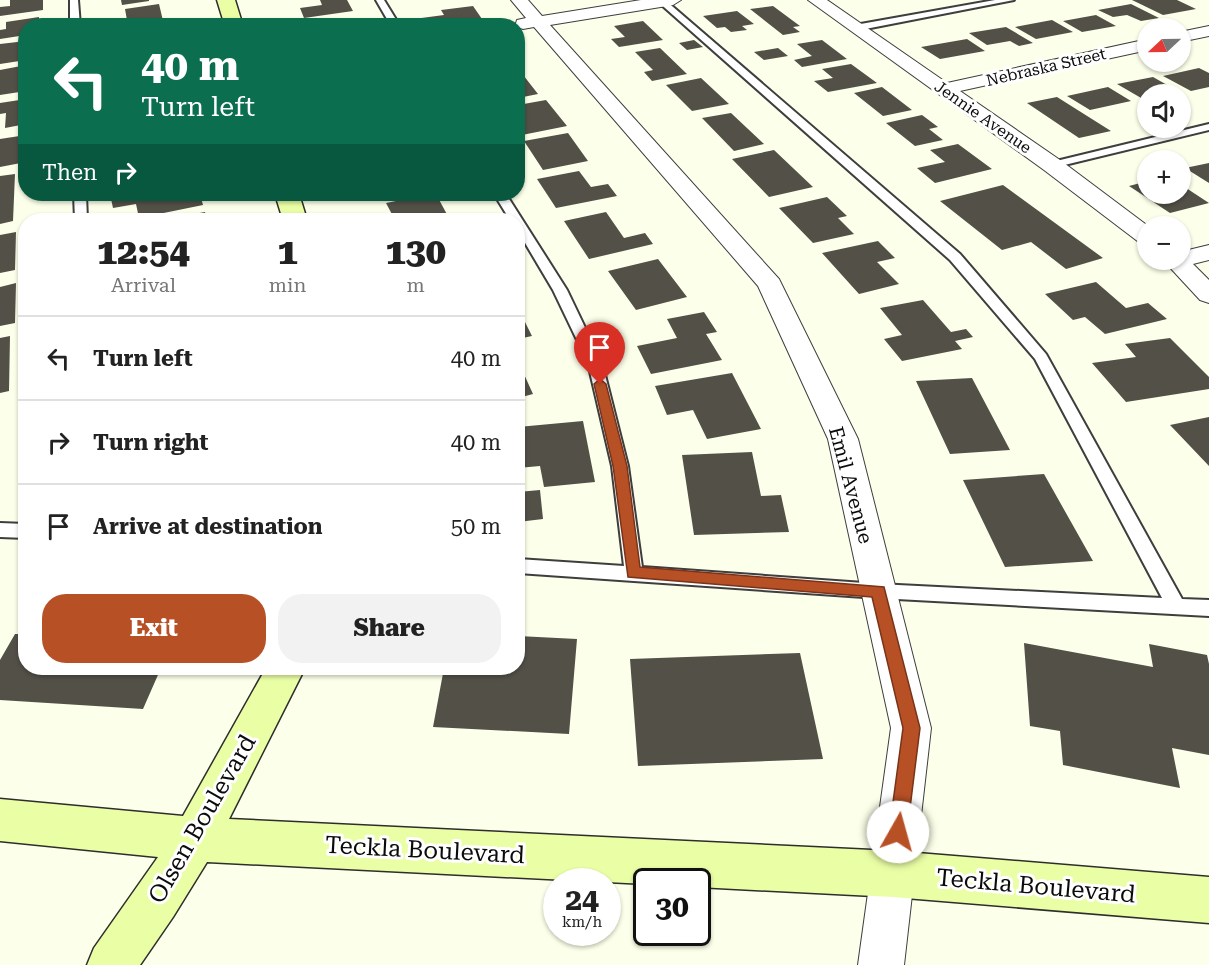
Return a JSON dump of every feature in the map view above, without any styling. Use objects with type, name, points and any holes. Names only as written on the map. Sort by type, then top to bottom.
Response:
[{"type":"main road","points":[[226,0],[232,18]]},
{"type":"main road","name":"Olsen Boulevard","points":[[111,965],[157,901],[195,839],[282,675]]},
{"type":"main road","name":"Teckla Boulevard","points":[[0,820],[195,839],[893,874],[1209,900]]},
{"type":"street","name":"Jennie Avenue","points":[[816,0],[1052,165],[1137,230]]},
{"type":"street","points":[[524,16],[665,1]]},
{"type":"street","name":"Emil Avenue","points":[[524,16],[770,284],[843,439],[911,728],[881,965]]},
{"type":"street","points":[[1191,35],[1209,31]]},
{"type":"street","name":"Nebraska Street","points":[[944,89],[1137,46]]},
{"type":"street","points":[[1191,256],[1209,252]]},
{"type":"street","points":[[1185,270],[1209,295]]},
{"type":"lane","points":[[74,0],[75,18]]},
{"type":"lane","points":[[380,0],[391,18]]},
{"type":"lane","points":[[855,28],[1010,0]]},
{"type":"lane","points":[[665,1],[955,257],[1041,357],[1176,606]]},
{"type":"lane","points":[[1052,165],[1209,127]]},
{"type":"lane","points":[[525,234],[560,290],[595,363],[620,466],[634,573]]},
{"type":"lane","points":[[0,530],[18,531]]},
{"type":"lane","points":[[525,566],[878,591],[1209,609]]},
{"type":"building","points":[[10,0],[43,0],[43,10],[0,16],[0,7],[10,6]]},
{"type":"building","points":[[121,0],[149,0],[149,1],[122,5]]},
{"type":"building","points":[[320,0],[347,0],[353,11],[304,18],[300,8],[322,5]]},
{"type":"building","points":[[1132,0],[1177,0],[1196,9],[1163,15]]},
{"type":"building","points":[[159,4],[162,18],[127,18],[125,9]]},
{"type":"building","points":[[1131,4],[1159,18],[1137,19],[1127,15],[1113,17],[1098,10]]},
{"type":"building","points":[[473,6],[481,18],[422,18],[444,15],[441,10]]},
{"type":"building","points":[[773,6],[800,26],[793,27],[800,32],[783,35],[750,9]]},
{"type":"building","points":[[737,11],[754,24],[742,26],[747,30],[731,32],[725,27],[717,28],[703,16]]},
{"type":"building","points":[[1096,15],[1116,26],[1082,32],[1063,21]]},
{"type":"building","points":[[18,20],[18,36],[0,39],[0,30],[6,29],[6,22]]},
{"type":"building","points":[[1052,20],[1073,32],[1036,39],[1015,27]]},
{"type":"building","points":[[643,21],[663,40],[619,47],[611,39],[625,37],[614,26]]},
{"type":"building","points":[[1006,27],[1033,43],[1019,46],[1010,41],[987,45],[969,33]]},
{"type":"building","points":[[967,39],[985,51],[940,59],[921,47]]},
{"type":"building","points":[[694,40],[703,47],[687,50],[679,43]]},
{"type":"building","points":[[822,40],[847,59],[802,67],[794,60],[812,56],[797,44]]},
{"type":"building","points":[[18,42],[18,61],[0,64],[0,44]]},
{"type":"building","points":[[660,48],[687,74],[652,81],[644,72],[653,70],[635,52]]},
{"type":"building","points":[[778,48],[788,56],[764,60],[754,52]]},
{"type":"building","points":[[851,64],[877,83],[828,92],[814,81],[833,78],[822,69]]},
{"type":"building","points":[[18,67],[18,92],[0,95],[0,70]]},
{"type":"building","points":[[1199,68],[1209,73],[1209,87],[1191,91],[1191,84],[1178,84],[1163,76],[1191,72],[1191,70]]},
{"type":"building","points":[[525,77],[538,94],[525,97]]},
{"type":"building","points":[[1153,77],[1165,84],[1137,84],[1137,96],[1117,84]]},
{"type":"building","points":[[701,78],[729,104],[692,111],[666,85]]},
{"type":"building","points":[[882,87],[912,110],[883,116],[854,93]]},
{"type":"building","points":[[1108,87],[1131,101],[1090,110],[1067,96]]},
{"type":"building","points":[[1057,97],[1111,131],[1079,138],[1027,103]]},
{"type":"building","points":[[18,100],[18,126],[5,128],[6,113],[0,114],[0,103]]},
{"type":"building","points":[[546,100],[567,126],[525,134],[525,104]]},
{"type":"building","points":[[731,113],[764,144],[734,151],[702,118]]},
{"type":"building","points":[[922,115],[938,127],[929,129],[943,140],[915,146],[886,123]]},
{"type":"building","points":[[568,133],[588,161],[543,170],[525,141]]},
{"type":"building","points":[[18,136],[18,164],[0,167],[0,139]]},
{"type":"building","points":[[958,144],[992,169],[935,183],[917,168],[945,162],[930,150]]},
{"type":"building","points":[[774,150],[813,187],[769,197],[732,159]]},
{"type":"building","points":[[1209,163],[1209,183],[1191,172],[1191,167]]},
{"type":"building","points":[[579,171],[591,187],[608,184],[617,196],[556,208],[537,179]]},
{"type":"building","points":[[15,174],[13,221],[0,224],[0,176]]},
{"type":"building","points":[[1137,184],[1137,191],[1129,186]]},
{"type":"building","points":[[1003,185],[1103,258],[1066,269],[1031,242],[1002,250],[940,201]]},
{"type":"building","points":[[1191,191],[1209,203],[1170,213],[1156,204],[1191,204]]},
{"type":"building","points":[[827,197],[847,216],[838,218],[854,234],[813,243],[779,208]]},
{"type":"building","points":[[112,201],[202,201],[203,205],[164,213],[138,213],[136,204],[113,208]]},
{"type":"building","points":[[440,201],[446,213],[391,213],[386,203]]},
{"type":"building","points":[[606,212],[624,238],[645,233],[653,244],[589,259],[564,221]]},
{"type":"building","points":[[16,232],[15,270],[0,273],[0,235]]},
{"type":"building","points":[[878,241],[895,258],[877,262],[899,284],[859,294],[822,253]]},
{"type":"building","points":[[658,259],[687,297],[636,310],[608,271]]},
{"type":"building","points":[[1096,282],[1126,308],[1148,303],[1167,319],[1105,334],[1085,317],[1073,320],[1045,294]]},
{"type":"building","points":[[16,283],[15,323],[0,326],[0,287]]},
{"type":"building","points":[[923,300],[951,332],[966,329],[973,337],[955,341],[962,349],[902,361],[884,339],[902,335],[880,308]]},
{"type":"building","points":[[704,312],[717,332],[706,334],[722,360],[651,374],[637,346],[677,338],[667,319]]},
{"type":"building","points":[[525,322],[532,336],[525,338]]},
{"type":"building","points":[[10,336],[9,391],[0,393],[0,338]]},
{"type":"building","points":[[1170,338],[1209,377],[1209,389],[1126,402],[1092,363],[1136,357],[1125,344]]},
{"type":"building","points":[[732,373],[761,429],[707,439],[693,410],[667,415],[655,386]]},
{"type":"building","points":[[525,376],[533,394],[525,396]]},
{"type":"building","points":[[972,378],[1010,450],[950,454],[916,381]]},
{"type":"building","points":[[1209,417],[1209,466],[1170,425]]},
{"type":"building","points":[[583,421],[595,482],[544,487],[540,466],[525,467],[525,426]]},
{"type":"building","points":[[752,452],[761,496],[781,495],[789,532],[694,535],[682,455]]},
{"type":"building","points":[[1044,474],[1093,561],[1005,567],[963,480]]},
{"type":"building","points":[[540,490],[543,519],[525,521],[525,491]]},
{"type":"building","points":[[15,634],[18,634],[18,675],[158,675],[143,709],[0,700],[0,660]]},
{"type":"building","points":[[525,636],[577,639],[569,734],[433,727],[443,675],[525,675]]},
{"type":"building","points":[[1024,643],[1153,667],[1149,644],[1207,655],[1209,664],[1209,755],[1172,748],[1180,788],[1063,765],[1060,731],[1030,726]]},
{"type":"building","points":[[800,653],[823,759],[638,766],[630,659]]},
{"type":"route","points":[[600,384],[620,466],[634,573],[878,591],[911,728],[898,832]]}]
